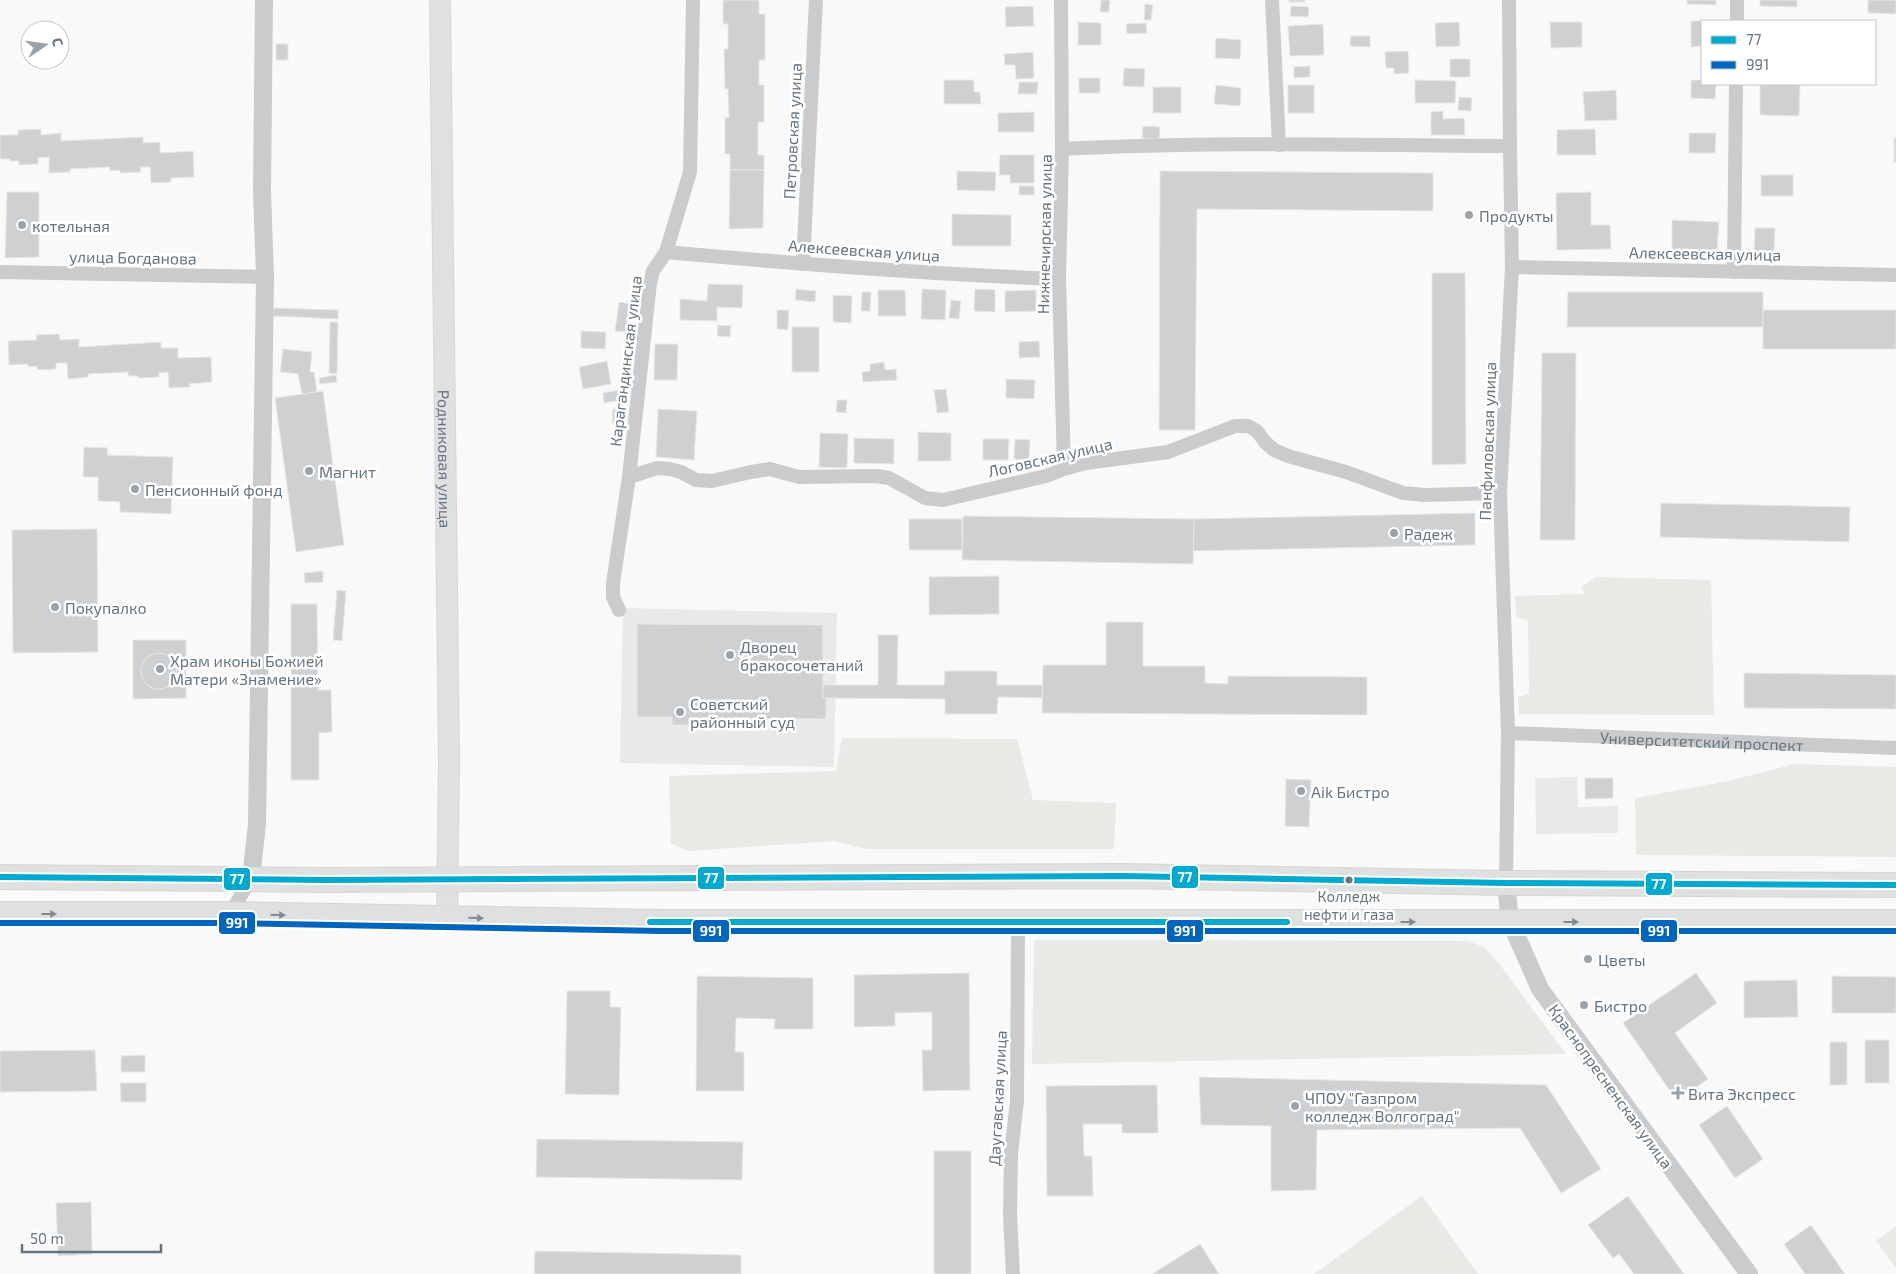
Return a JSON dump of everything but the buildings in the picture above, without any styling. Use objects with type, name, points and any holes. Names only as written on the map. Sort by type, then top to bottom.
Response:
[{"type":"highway","points":[[0,877],[448,879],[1123,876],[1506,883],[1896,885]]},
{"type":"highway","points":[[0,914],[230,914],[662,922],[1896,922]]},
{"type":"main road","name":"Родниковая улица","points":[[440,0],[449,721],[447,918]]},
{"type":"street","points":[[230,914],[251,878],[257,824],[265,277],[262,191],[264,0]]},
{"type":"street","name":"Карагандинская улица","points":[[619,610],[613,597],[614,583],[629,477],[650,283],[653,271],[666,252],[690,172],[692,0]]},
{"type":"street","name":"Петровская улица","points":[[803,264],[816,0]]},
{"type":"street","name":"Нижнечирская улица","points":[[1061,0],[1062,150],[1059,278],[1064,469]]},
{"type":"street","points":[[1272,0],[1279,145]]},
{"type":"street","name":"Панфиловская улица","points":[[1506,883],[1508,733],[1500,493],[1512,267],[1509,0]]},
{"type":"street","points":[[1737,0],[1737,20]]},
{"type":"street","points":[[1734,272],[1736,85]]},
{"type":"street","points":[[1062,150],[1111,146],[1510,146]]},
{"type":"street","name":"Алексеевская улица","points":[[666,252],[803,264],[980,276],[1059,278]]},
{"type":"street","name":"Алексеевская улица","points":[[1512,267],[1896,275]]},
{"type":"street","name":"улица Богданова","points":[[0,272],[265,277]]},
{"type":"street","name":"Логовская улица","points":[[629,477],[658,468],[681,472],[696,480],[712,481],[770,469],[799,476],[876,476],[889,478],[925,498],[944,500],[1046,476],[1086,463],[1168,452],[1235,426],[1248,426],[1257,431],[1264,442],[1274,450],[1288,456],[1346,472],[1403,493],[1425,495],[1500,493]]},
{"type":"street","name":"Университетский проспект","points":[[1508,733],[1896,748]]},
{"type":"street","name":"Краснопресненская улица","points":[[1506,883],[1510,922],[1540,989],[1749,1274]]},
{"type":"street","name":"Даугавская улица","points":[[1013,1274],[1010,1215],[1012,1154],[1017,1101],[1018,923]]},
{"type":"shaded area","points":[[1596,577],[1711,580],[1714,715],[1519,714],[1518,697],[1529,694],[1528,621],[1516,616],[1515,596],[1584,594],[1581,587]]},
{"type":"shaded area","points":[[623,608],[837,613],[834,767],[620,763]]},
{"type":"shaded area","points":[[842,738],[1017,739],[1033,800],[1116,803],[1114,849],[866,849],[834,841],[689,851],[671,844],[669,776],[836,771]]},
{"type":"shaded area","points":[[1794,764],[1896,767],[1896,857],[1636,855],[1635,798],[1729,781]]},
{"type":"shaded area","points":[[1577,777],[1578,807],[1618,806],[1618,833],[1536,834],[1535,778]]},
{"type":"shaded area","points":[[1034,940],[1468,941],[1484,947],[1497,961],[1566,1054],[1032,1064]]},
{"type":"shaded area","points":[[1422,1196],[1478,1274],[1314,1274]]},
{"type":"shaded area","points":[[1896,1226],[1896,1268],[1876,1241]]},
{"type":"transit line","name":"77","points":[[0,877],[326,880],[1123,876],[1506,883],[1896,885]]},
{"type":"transit line","name":"77","points":[[650,922],[1287,922]]},
{"type":"transit line","name":"991","points":[[0,923],[230,923],[662,931],[1896,931]]},
{"type":"place","name":"Продукты","points":[[1469,215]]},
{"type":"place","name":"котельная","points":[[22,225]]},
{"type":"place","name":"Магнит","points":[[309,471]]},
{"type":"place","name":"Пенсионный фонд","points":[[135,489]]},
{"type":"place","name":"Радеж","points":[[1394,533]]},
{"type":"place","name":"Покупалко","points":[[55,607]]},
{"type":"place","name":"Дворец бракосочетаний","points":[[730,655]]},
{"type":"place","name":"Храм иконы Божией Матери «Знамение»","points":[[160,669]]},
{"type":"place","name":"Советский районный суд","points":[[680,712]]},
{"type":"place","name":"Aik Бистро","points":[[1301,791]]},
{"type":"place","name":"Колледж нефти и газа","points":[[1349,880]]},
{"type":"place","name":"Цветы","points":[[1588,959]]},
{"type":"place","name":"Бистро","points":[[1584,1005]]},
{"type":"place","name":"Вита Экспресс","points":[[1678,1093]]},
{"type":"place","name":"ЧПОУ \"Газпром колледж Волгоград\"","points":[[1295,1106]]}]
